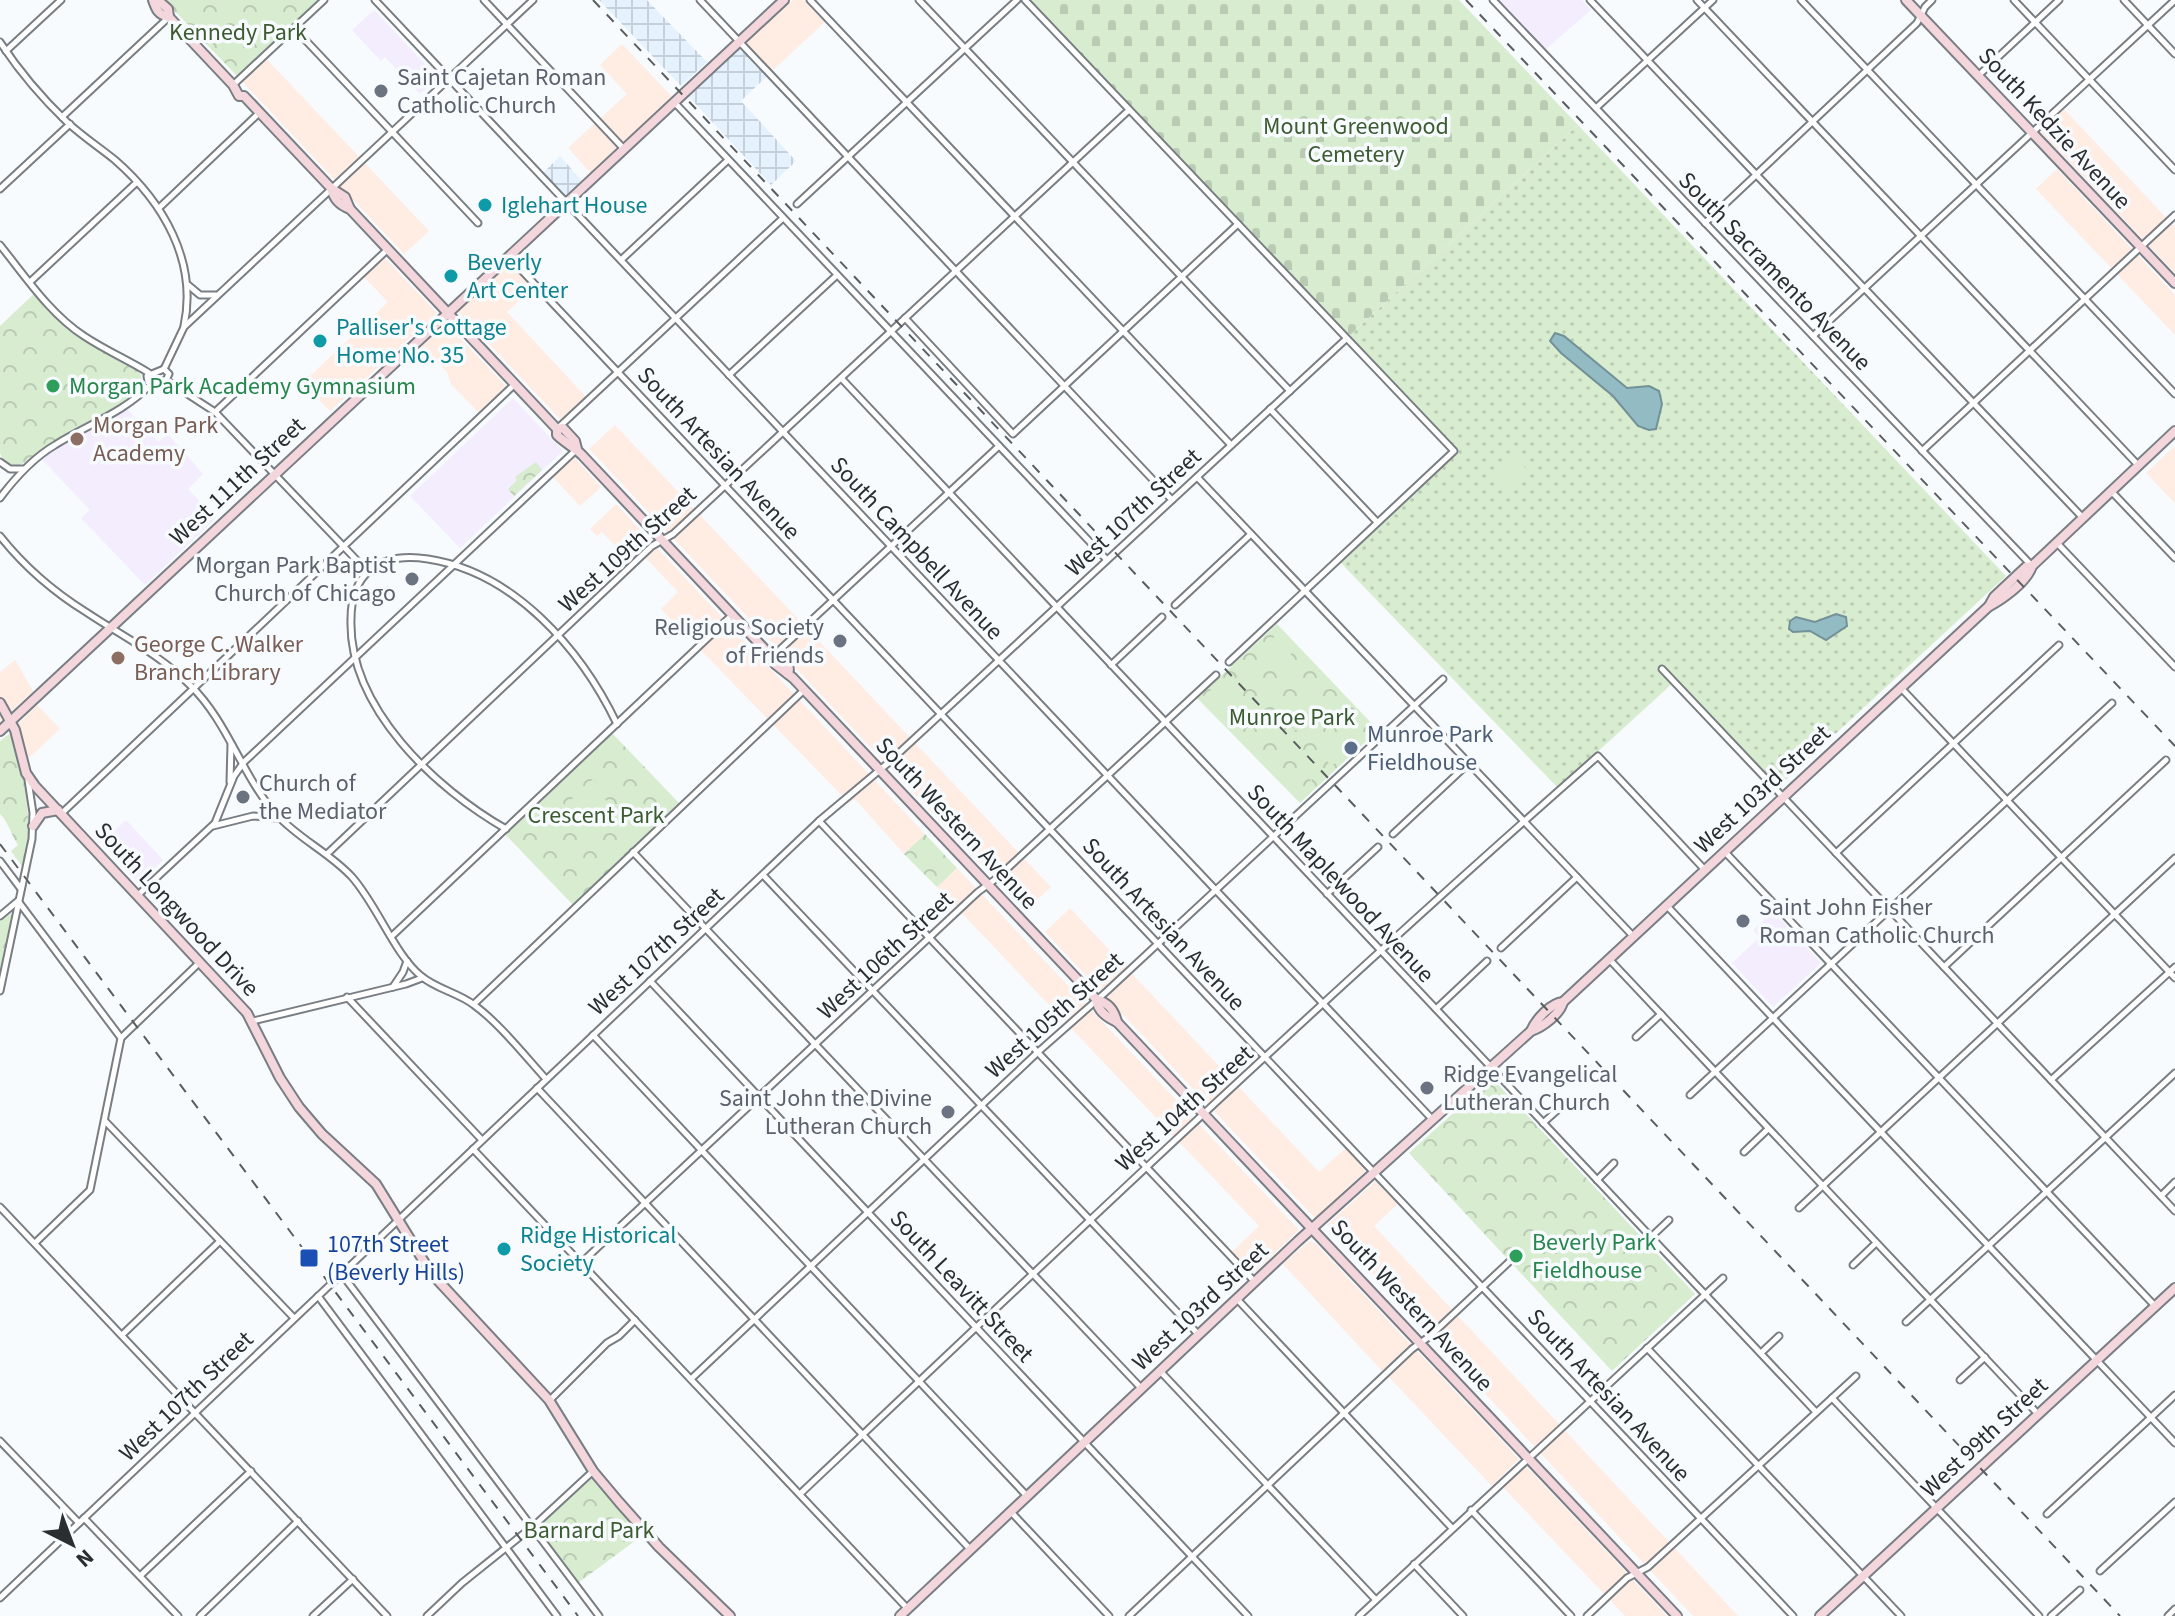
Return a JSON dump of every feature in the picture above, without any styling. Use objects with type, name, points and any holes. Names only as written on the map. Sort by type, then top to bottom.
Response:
[{"type":"main road","name":"West 111th Street","points":[[0,731],[784,0]]},
{"type":"main road","name":"South Kedzie Avenue","points":[[1906,0],[2175,283]]},
{"type":"main road","name":"South Western Avenue","points":[[154,1],[154,7],[169,17],[233,85],[239,86],[259,113],[331,188],[333,197],[350,209],[448,312],[557,429],[557,435],[568,447],[577,449],[772,657],[775,664],[804,690],[1096,999],[1097,1007],[1117,1022],[1677,1616]]},
{"type":"main road","name":"West 103rd Street","points":[[900,1616],[1312,1229],[1531,1031],[1562,1008],[1563,1002],[1633,936],[1988,607],[2022,580],[2032,566],[2175,431]]},
{"type":"main road","name":"South Longwood Drive","points":[[0,703],[11,721],[26,773],[253,1021],[273,1064],[299,1107],[322,1134],[369,1175],[431,1273],[549,1400],[593,1471],[659,1547],[730,1616]]},
{"type":"main road","points":[[33,826],[42,813],[59,812]]},
{"type":"main road","name":"West 99th Street","points":[[1820,1616],[2175,1288]]},
{"type":"street","points":[[6,51],[61,0]]},
{"type":"street","points":[[233,85],[324,0]]},
{"type":"street","name":"South Campbell Avenue","points":[[375,0],[1433,1120]]},
{"type":"street","points":[[484,0],[624,149]]},
{"type":"street","points":[[184,327],[533,0]]},
{"type":"street","points":[[700,0],[1172,500]]},
{"type":"street","points":[[810,0],[1231,445]]},
{"type":"street","points":[[919,0],[1290,391]]},
{"type":"street","points":[[797,204],[1017,0]]},
{"type":"street","points":[[1025,0],[1454,451],[1229,662]]},
{"type":"street","name":"South Sacramento Avenue","points":[[1493,0],[2032,566]]},
{"type":"street","points":[[1590,0],[2083,518]]},
{"type":"street","points":[[1697,0],[2138,465]]},
{"type":"street","points":[[1596,108],[1713,0]]},
{"type":"street","points":[[1801,0],[2175,394]]},
{"type":"street","points":[[1705,223],[1917,23],[1932,0]]},
{"type":"street","points":[[2014,0],[2175,170]]},
{"type":"street","points":[[1978,76],[2059,0]]},
{"type":"street","points":[[2124,0],[2175,54]]},
{"type":"street","points":[[1813,336],[2175,0]]},
{"type":"street","points":[[62,117],[169,17]]},
{"type":"street","points":[[294,28],[478,223]]},
{"type":"street","points":[[0,42],[39,94],[137,182],[159,208],[178,244],[188,285],[187,310],[184,327],[164,369],[149,373],[83,336],[57,313],[0,245]]},
{"type":"street","points":[[674,103],[1107,560]]},
{"type":"street","name":"West 109th Street","points":[[328,853],[652,546],[673,534],[1129,110]]},
{"type":"street","points":[[159,208],[259,113]]},
{"type":"street","points":[[0,189],[70,124]]},
{"type":"street","points":[[621,260],[728,160]]},
{"type":"street","points":[[30,282],[137,182]]},
{"type":"street","points":[[1922,451],[2175,215]]},
{"type":"street","points":[[557,429],[783,218]]},
{"type":"street","points":[[905,318],[1013,434],[1238,224]]},
{"type":"street","points":[[215,412],[388,249]]},
{"type":"street","name":"South Artesian Avenue","points":[[508,256],[1793,1616]]},
{"type":"street","points":[[729,375],[837,275]]},
{"type":"street","points":[[188,285],[200,295],[217,295]]},
{"type":"street","name":"West 107th Street","points":[[0,1598],[819,821],[880,771],[1346,339]]},
{"type":"street","points":[[164,369],[169,374],[166,380]]},
{"type":"street","points":[[149,373],[147,379],[151,384]]},
{"type":"street","name":"South Maplewood Avenue","points":[[841,378],[1816,1412]]},
{"type":"street","points":[[0,498],[24,469],[52,446],[130,403],[151,384],[166,380],[215,412],[368,572]]},
{"type":"street","points":[[59,812],[515,384]]},
{"type":"street","points":[[1270,409],[1377,522]]},
{"type":"street","points":[[772,657],[999,446]]},
{"type":"street","points":[[229,787],[244,762],[577,449]]},
{"type":"street","points":[[0,462],[10,469],[24,469]]},
{"type":"street","points":[[1197,477],[1633,936]]},
{"type":"street","points":[[2111,491],[2175,558]]},
{"type":"street","points":[[1175,605],[1251,534]]},
{"type":"street","points":[[0,536],[3,543],[54,589],[164,661],[194,688],[231,740],[253,781],[282,820],[328,853],[353,878],[422,978],[474,1004],[547,1079]]},
{"type":"street","points":[[2057,542],[2175,667]]},
{"type":"street","points":[[506,829],[457,797],[422,765],[384,719],[356,658],[351,626],[352,603],[360,582],[368,572],[388,561],[406,557],[455,564],[480,575],[517,599],[558,635],[594,681],[617,724]]},
{"type":"street","points":[[392,936],[732,614]]},
{"type":"street","points":[[1111,665],[1162,617]]},
{"type":"street","points":[[1836,853],[2059,645]]},
{"type":"street","points":[[1662,669],[2175,1211]]},
{"type":"street","name":"West 106th Street","points":[[581,1263],[1216,675]]},
{"type":"street","name":"West 105th Street","points":[[691,1379],[1038,1052],[1443,679]]},
{"type":"street","points":[[1901,688],[2175,978]]},
{"type":"street","points":[[474,1004],[804,690]]},
{"type":"street","points":[[1690,1095],[2112,703]]},
{"type":"street","points":[[138,895],[211,827],[223,808],[229,787],[231,740]]},
{"type":"street","name":"West 104th Street","points":[[800,1494],[1146,1166],[1523,820],[1598,756],[1705,870]]},
{"type":"street","points":[[1944,967],[2166,760]]},
{"type":"street","points":[[1393,834],[1469,763]]},
{"type":"street","points":[[0,991],[33,826],[26,773]]},
{"type":"street","points":[[211,827],[253,816],[282,820]]},
{"type":"street","points":[[819,821],[1255,1282]]},
{"type":"street","points":[[1327,894],[1378,847]]},
{"type":"street","points":[[633,852],[1142,1388]]},
{"type":"street","points":[[1725,852],[2155,1306]]},
{"type":"street","points":[[1799,1208],[2175,858]]},
{"type":"street","points":[[0,861],[21,889]]},
{"type":"street","points":[[763,875],[1199,1335]]},
{"type":"street","points":[[1501,948],[1577,877]]},
{"type":"street","points":[[0,916],[18,901]]},
{"type":"street","points":[[18,901],[121,1038]]},
{"type":"street","points":[[1667,906],[2175,1443]]},
{"type":"street","points":[[1609,959],[2038,1414]]},
{"type":"street","points":[[392,987],[407,960]]},
{"type":"street","points":[[1436,1009],[1487,961]]},
{"type":"street","points":[[35,1243],[90,1190],[121,1038],[200,962]]},
{"type":"street","points":[[2051,1080],[2175,967]]},
{"type":"street","points":[[253,1021],[422,978]]},
{"type":"street","name":"South Leavitt Street","points":[[650,981],[1248,1616]]},
{"type":"street","points":[[347,997],[482,1140]]},
{"type":"street","points":[[1636,1037],[1661,1014]]},
{"type":"street","points":[[593,1035],[1027,1496]]},
{"type":"street","points":[[1906,1322],[2175,1073]]},
{"type":"street","points":[[537,1088],[971,1549]]},
{"type":"street","points":[[1543,1123],[1562,1106]]},
{"type":"street","points":[[104,1120],[294,1318]]},
{"type":"street","points":[[1744,1152],[1768,1129]]},
{"type":"street","points":[[473,1149],[908,1609]]},
{"type":"street","points":[[1597,1180],[1614,1163]]},
{"type":"street","points":[[2161,1196],[2175,1182]]},
{"type":"street","points":[[0,1207],[387,1616]]},
{"type":"street","points":[[1651,1237],[1669,1220]]},
{"type":"street","points":[[122,1335],[220,1241]]},
{"type":"street","points":[[1853,1265],[1876,1243]]},
{"type":"street","points":[[1129,1616],[1509,1262]]},
{"type":"street","points":[[341,1273],[599,1616]]},
{"type":"street","points":[[1359,1616],[1723,1278]]},
{"type":"street","points":[[318,1296],[557,1616]]},
{"type":"street","points":[[1237,1299],[1452,1528]]},
{"type":"street","points":[[549,1400],[635,1320]]},
{"type":"street","points":[[1761,1353],[1779,1336]]},
{"type":"street","points":[[1647,1348],[1901,1616]]},
{"type":"street","points":[[1960,1380],[1985,1357]]},
{"type":"street","points":[[1160,1371],[1376,1600]]},
{"type":"street","points":[[1587,1616],[1627,1578],[1648,1567],[1856,1376]]},
{"type":"street","points":[[2047,1514],[2175,1395]]},
{"type":"street","points":[[1832,1398],[2039,1616]]},
{"type":"street","points":[[0,1441],[79,1523]]},
{"type":"street","points":[[140,1576],[251,1471]]},
{"type":"street","points":[[427,1616],[593,1471]]},
{"type":"street","points":[[2100,1571],[2175,1502]]},
{"type":"street","points":[[1471,1510],[1571,1616]]},
{"type":"street","points":[[1011,1512],[1109,1616]]},
{"type":"street","points":[[84,1518],[178,1616]]},
{"type":"street","points":[[200,1616],[298,1521]]},
{"type":"street","points":[[1414,1564],[1463,1616]]},
{"type":"street","points":[[313,1616],[353,1579]]},
{"type":"street","points":[[2051,1616],[2080,1590]]},
{"type":"street","points":[[2168,1616],[2175,1609]]},
{"type":"shaded area","points":[[599,0],[647,0],[707,62],[681,86]]},
{"type":"shaded area","points":[[793,0],[804,0],[825,22],[772,71],[746,43]]},
{"type":"shaded area","points":[[1497,0],[1582,0],[1591,10],[1545,50]]},
{"type":"shaded area","points":[[374,10],[438,78],[420,94],[385,57],[381,61],[352,30]]},
{"type":"shaded area","points":[[622,44],[673,98],[591,173],[568,148],[627,94],[600,65]]},
{"type":"shaded area","points":[[740,48],[767,76],[741,101],[796,161],[771,185],[689,97]]},
{"type":"shaded area","points":[[261,53],[429,231],[404,254],[237,76]]},
{"type":"shaded area","points":[[2061,106],[2175,227],[2175,273],[2037,128]]},
{"type":"shaded area","points":[[560,156],[582,181],[565,197],[543,173]]},
{"type":"shaded area","points":[[2057,169],[2175,295],[2175,335],[2036,189]]},
{"type":"shaded area","points":[[383,256],[437,313],[330,411],[303,383],[388,302],[362,275]]},
{"type":"shaded area","points":[[511,260],[535,286],[507,312],[588,399],[563,422],[457,310]]},
{"type":"shaded area","name":"Morgan Park Academy","points":[[35,293],[69,329],[94,347],[132,366],[142,378],[141,386],[122,404],[158,442],[168,434],[203,474],[188,489],[216,518],[145,585],[81,518],[90,510],[37,454],[26,463],[14,466],[3,460],[0,453],[0,326]]},
{"type":"shaded area","points":[[444,322],[508,388],[480,414],[451,384],[447,372],[420,345]]},
{"type":"shaded area","points":[[513,398],[563,451],[460,548],[410,496]]},
{"type":"shaded area","points":[[615,425],[1051,887],[1025,911],[589,449]]},
{"type":"shaded area","points":[[2175,446],[2175,503],[2146,473]]},
{"type":"shaded area","points":[[572,455],[601,487],[580,506],[551,475]]},
{"type":"shaded area","points":[[616,504],[925,834],[904,854],[855,799],[849,803],[661,609],[678,592],[643,555],[633,564],[602,532],[597,536],[590,529]]},
{"type":"shaded area","points":[[15,660],[33,691],[0,722],[0,672]]},
{"type":"shaded area","points":[[37,705],[60,729],[21,765],[9,734]]},
{"type":"shaded area","points":[[126,820],[163,860],[139,883],[102,843]]},
{"type":"shaded area","points":[[957,868],[1299,1230],[1254,1273],[1232,1252],[1259,1226],[937,887]]},
{"type":"shaded area","points":[[1070,908],[1319,1172],[1348,1146],[1369,1168],[1315,1218],[1045,932]]},
{"type":"shaded area","points":[[1773,911],[1821,963],[1773,1007],[1732,963],[1759,938],[1753,930]]},
{"type":"shaded area","points":[[1379,1178],[1401,1201],[1374,1226],[1738,1616],[1693,1616],[1327,1225]]},
{"type":"shaded area","points":[[1309,1241],[1315,1243],[1411,1345],[1383,1372],[1283,1264]]},
{"type":"shaded area","points":[[1416,1350],[1519,1459],[1492,1486],[1388,1376]]},
{"type":"shaded area","points":[[1524,1464],[1625,1571],[1627,1575],[1605,1595],[1501,1485]]},
{"type":"shaded area","points":[[1632,1579],[1667,1616],[1625,1616],[1610,1600]]},
{"type":"green space","name":"Kennedy Park","points":[[164,0],[318,0],[237,76]]},
{"type":"green space","name":"Mount Greenwood Cemetery","points":[[1028,0],[1459,0],[1578,125],[1348,337]]},
{"type":"green space","points":[[1578,125],[2006,576],[1777,788],[1675,681],[1558,788],[1339,561],[1455,452],[1348,337]]},
{"type":"green space","points":[[35,293],[69,329],[94,347],[136,368],[141,375],[141,386],[111,411],[62,436],[25,463],[14,466],[3,460],[0,453],[0,326]]},
{"type":"green space","points":[[1514,452],[1529,473],[1504,492],[1507,486],[1496,481],[1505,459]]},
{"type":"green space","points":[[536,462],[542,470],[514,496],[508,489],[517,480],[515,477]]},
{"type":"green space","name":"Munroe Park","points":[[1277,624],[1378,730],[1300,803],[1197,698]]},
{"type":"green space","points":[[1281,634],[1293,650],[1288,661],[1278,663],[1269,660],[1265,646]]},
{"type":"green space","points":[[1221,680],[1241,700],[1219,720],[1200,700]]},
{"type":"green space","points":[[1301,702],[1309,707],[1316,718],[1302,730],[1295,730],[1283,716],[1291,704]]},
{"type":"green space","points":[[1238,708],[1252,712],[1309,773],[1312,781],[1307,792],[1299,795],[1292,792],[1232,728],[1229,717],[1232,712]],"holes":[[[1241,709],[1251,714],[1308,774],[1311,782],[1306,791],[1298,793],[1291,789],[1233,728],[1231,715]]]},
{"type":"green space","name":"Crescent Park","points":[[612,733],[679,803],[573,905],[505,834]]},
{"type":"green space","points":[[9,734],[14,740],[27,804],[28,836],[23,868],[11,851],[18,845],[0,814],[0,741]]},
{"type":"green space","points":[[1337,744],[1341,762],[1329,765],[1324,747]]},
{"type":"green space","points":[[593,779],[604,796],[608,813],[603,830],[590,846],[560,815],[560,810]]},
{"type":"green space","points":[[925,834],[957,868],[937,887],[904,854]]},
{"type":"green space","points":[[11,914],[13,917],[0,976],[0,921]]},
{"type":"green space","points":[[1492,1078],[1695,1294],[1612,1371],[1409,1153]]},
{"type":"green space","name":"Barnard Park","points":[[592,1478],[643,1535],[578,1583],[536,1528]]},
{"type":"water","points":[[1555,333],[1564,336],[1627,388],[1649,386],[1659,391],[1662,404],[1656,429],[1638,426],[1613,396],[1561,353],[1550,341]]},
{"type":"water","points":[[1836,614],[1846,617],[1847,626],[1826,640],[1810,631],[1793,632],[1789,629],[1790,621],[1796,617],[1815,622]]},
{"type":"railway","points":[[593,0],[2120,1616]]},
{"type":"railway","points":[[1466,0],[2175,746]]},
{"type":"railway","points":[[0,844],[578,1616]]},
{"type":"place","name":"Saint Cajetan Roman Catholic Church","points":[[381,91]]},
{"type":"place","name":"Iglehart House","points":[[485,205]]},
{"type":"place","name":"Beverly Art Center","points":[[451,276]]},
{"type":"place","name":"Palliser's Cottage Home No. 35","points":[[320,341]]},
{"type":"place","name":"Morgan Park Academy Gymnasium","points":[[53,386]]},
{"type":"place","name":"Morgan Park Academy","points":[[77,439]]},
{"type":"place","name":"Morgan Park Baptist Church of Chicago","points":[[412,579]]},
{"type":"place","name":"Religious Society of Friends","points":[[840,641]]},
{"type":"place","name":"George C. Walker Branch Library","points":[[118,658]]},
{"type":"place","name":"Munroe Park Fieldhouse","points":[[1351,748]]},
{"type":"place","name":"Church of the Mediator","points":[[243,797]]},
{"type":"place","name":"Saint John Fisher Roman Catholic Church","points":[[1743,921]]},
{"type":"place","name":"Ridge Evangelical Lutheran Church","points":[[1427,1088]]},
{"type":"place","name":"Saint John the Divine Lutheran Church","points":[[948,1112]]},
{"type":"place","name":"Ridge Historical Society","points":[[504,1249]]},
{"type":"place","name":"Beverly Park Fieldhouse","points":[[1516,1256]]},
{"type":"place","name":"107th Street (Beverly Hills)","points":[[309,1258]]}]
